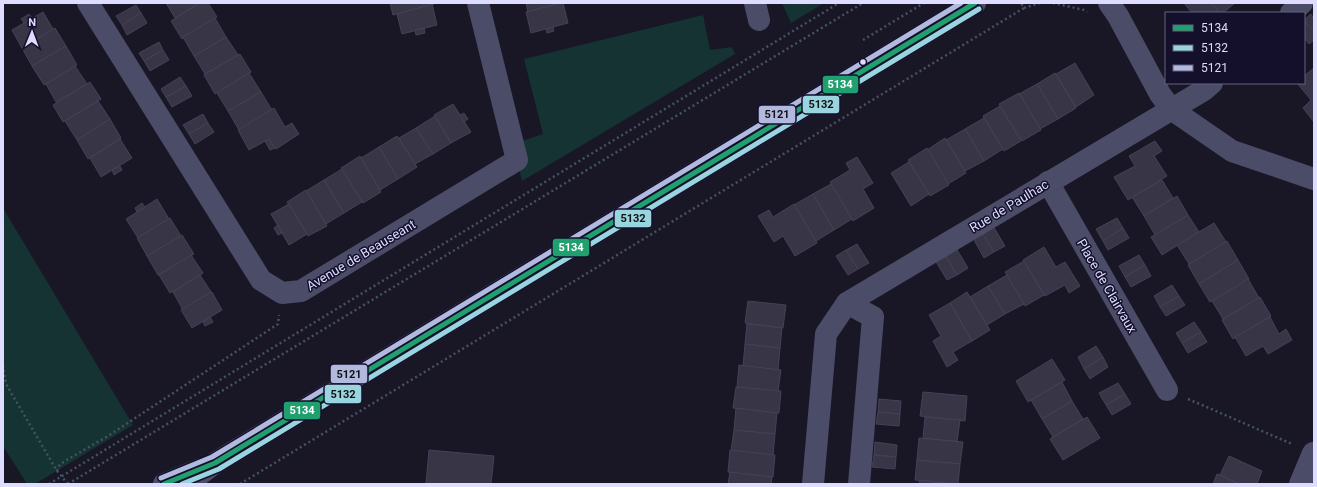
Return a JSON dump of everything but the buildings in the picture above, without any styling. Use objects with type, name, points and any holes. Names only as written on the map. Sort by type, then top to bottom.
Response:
[{"type":"street","points":[[88,3],[261,280],[282,293]]},
{"type":"street","name":"Avenue de Beauseant","points":[[282,293],[301,291],[516,160],[478,3]]},
{"type":"street","points":[[187,484],[215,463],[975,3]]},
{"type":"street","points":[[1110,3],[1160,94],[1171,109],[1232,151],[1314,179]]},
{"type":"street","points":[[1292,12],[1302,3]]},
{"type":"street","name":"Rue de Paulhac","points":[[813,484],[826,334],[847,303],[1204,90],[1211,84]]},
{"type":"street","name":"Place de Clairvaux","points":[[1048,182],[1166,390]]},
{"type":"street","points":[[847,303],[873,317],[859,484]]},
{"type":"street","points":[[1300,484],[1313,453]]},
{"type":"street","points":[[164,484],[215,463]]},
{"type":"path","points":[[49,484],[839,3]]},
{"type":"path","points":[[3,365],[6,384],[57,471],[68,484],[863,3]]},
{"type":"path","points":[[863,40],[924,3]]},
{"type":"path","points":[[1021,3],[1024,8]]},
{"type":"path","points":[[240,484],[1024,8],[1040,3]]},
{"type":"path","points":[[57,471],[60,464],[108,436],[278,324],[282,293]]},
{"type":"path","points":[[1166,390],[1313,453]]},
{"type":"green space","points":[[782,3],[824,3],[791,23]]},
{"type":"green space","points":[[703,15],[710,50],[732,47],[735,54],[522,181],[518,163],[519,142],[543,134],[524,59]]},
{"type":"green space","points":[[3,208],[133,425],[35,484],[27,484],[3,446]]},
{"type":"transit line","name":"5121","points":[[161,478],[212,457],[961,3]]},
{"type":"transit line","name":"5134","points":[[164,484],[215,463],[975,3]]},
{"type":"transit line","name":"5132","points":[[182,484],[219,469],[979,9]]}]
